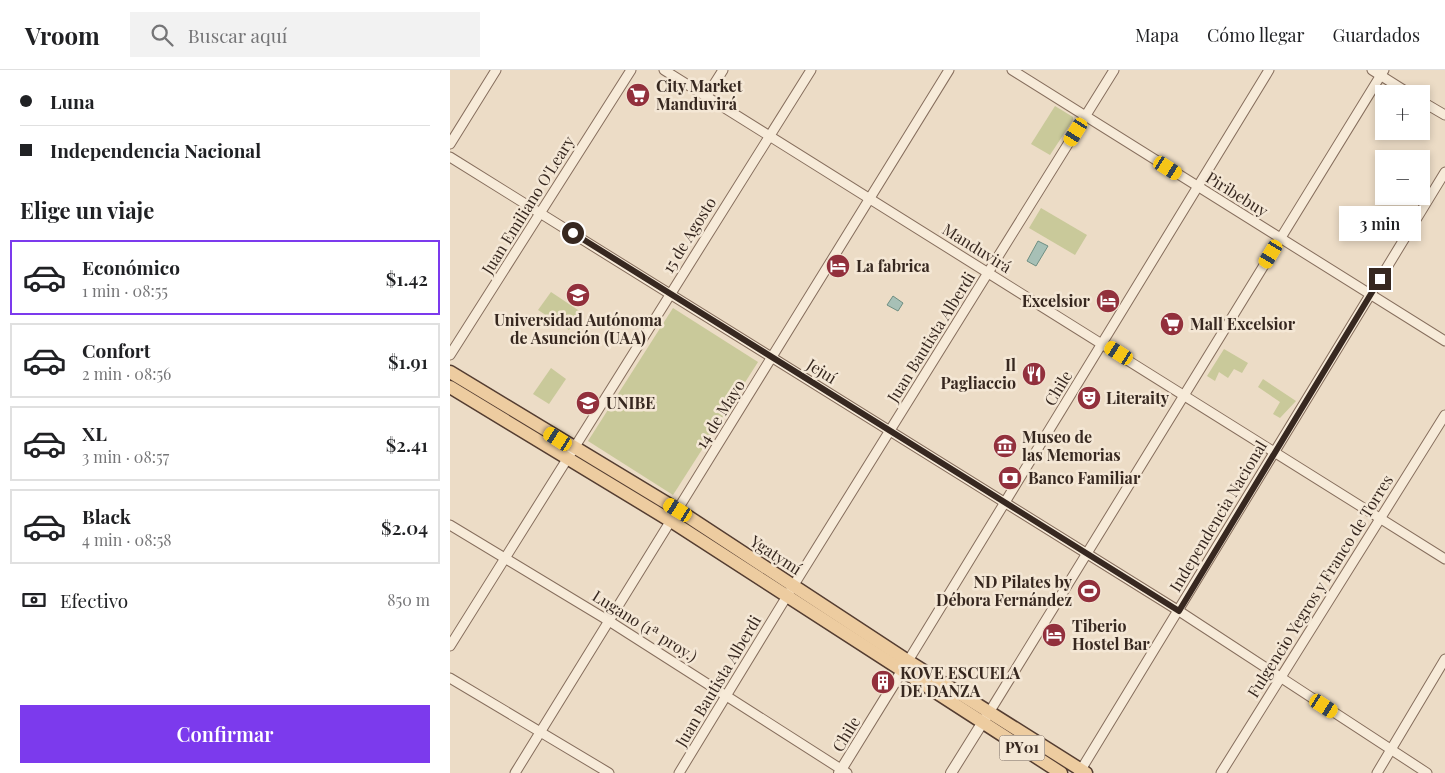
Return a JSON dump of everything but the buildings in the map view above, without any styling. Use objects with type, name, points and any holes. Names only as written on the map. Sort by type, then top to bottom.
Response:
[{"type":"main road","name":"Ygatymí","points":[[450,372],[570,454]]},
{"type":"main road","name":"Ygatymí","points":[[450,387],[570,454],[675,516],[905,666],[982,723],[1061,773]]},
{"type":"main road","name":"Ygatymí","points":[[905,666],[990,711],[1082,772]]},
{"type":"street","points":[[450,144],[496,70]]},
{"type":"street","name":"Juan Emiliano O'Leary","points":[[450,355],[631,70]]},
{"type":"street","name":"Manduvirá","points":[[664,70],[1185,394],[1445,559]]},
{"type":"street","points":[[706,96],[722,70]]},
{"type":"street","name":"15 de Agosto","points":[[450,646],[811,70]]},
{"type":"street","name":"14 de Mayo","points":[[515,773],[948,70]]},
{"type":"street","name":"Piribebuy","points":[[1012,70],[1445,341]]},
{"type":"street","name":"Juan Bautista Alberdi","points":[[679,773],[1114,70]]},
{"type":"street","name":"Chile","points":[[842,772],[1269,70]]},
{"type":"street","points":[[1372,70],[1382,73],[1398,85]]},
{"type":"street","name":"PY01","points":[[982,723],[1382,73]]},
{"type":"street","points":[[1430,106],[1445,115]]},
{"type":"street","name":"Jejuí","points":[[450,157],[1179,611],[1427,773]]},
{"type":"street","name":"Independencia Nacional","points":[[1082,772],[1445,172]]},
{"type":"street","name":"Fulgencio Yegros y Franco de Torres","points":[[1221,773],[1445,415]]},
{"type":"street","name":"Lugano (1ª proy.)","points":[[450,525],[728,695],[842,772]]},
{"type":"street","points":[[1377,773],[1445,658]]},
{"type":"street","points":[[450,678],[609,773]]},
{"type":"street","points":[[951,773],[982,723]]},
{"type":"green space","points":[[1055,106],[1073,117],[1073,120],[1050,155],[1031,144]]},
{"type":"green space","points":[[1041,208],[1087,235],[1075,255],[1029,228]]},
{"type":"green space","points":[[551,292],[581,312],[569,330],[538,310]]},
{"type":"green space","points":[[673,308],[758,362],[673,495],[588,441]]},
{"type":"green space","points":[[1224,349],[1248,363],[1242,373],[1234,369],[1228,378],[1219,372],[1215,381],[1207,376]]},
{"type":"green space","points":[[551,368],[566,379],[549,404],[533,394]]},
{"type":"green space","points":[[1263,379],[1296,401],[1280,418],[1273,414],[1280,402],[1258,387]]},
{"type":"shaded area","points":[[1038,241],[1048,246],[1036,266],[1027,261]]},
{"type":"shaded area","points":[[893,296],[903,303],[898,311],[887,305]]},
{"type":"place","name":"City Market Manduvirá","points":[[638,95]]},
{"type":"place","name":"La fabrica","points":[[838,266]]},
{"type":"place","name":"Universidad Autónoma de Asunción (UAA)","points":[[578,295]]},
{"type":"place","name":"Excelsior","points":[[1108,301]]},
{"type":"place","name":"Mall Excelsior","points":[[1172,324]]},
{"type":"place","name":"Il Pagliaccio","points":[[1034,374]]},
{"type":"place","name":"Literaity","points":[[1089,398]]},
{"type":"place","name":"UNIBE","points":[[588,403]]},
{"type":"place","name":"Museo de las Memorias","points":[[1005,446]]},
{"type":"place","name":"Banco Familiar","points":[[1010,478]]},
{"type":"place","name":"ND Pilates by Débora Fernández","points":[[1089,591]]},
{"type":"place","name":"Tiberio Hostel Bar","points":[[1054,635]]},
{"type":"place","name":"KOVE ESCUELA DE DANZA","points":[[883,682]]},
{"type":"route","points":[[573,233],[1179,611],[1380,279]]}]
